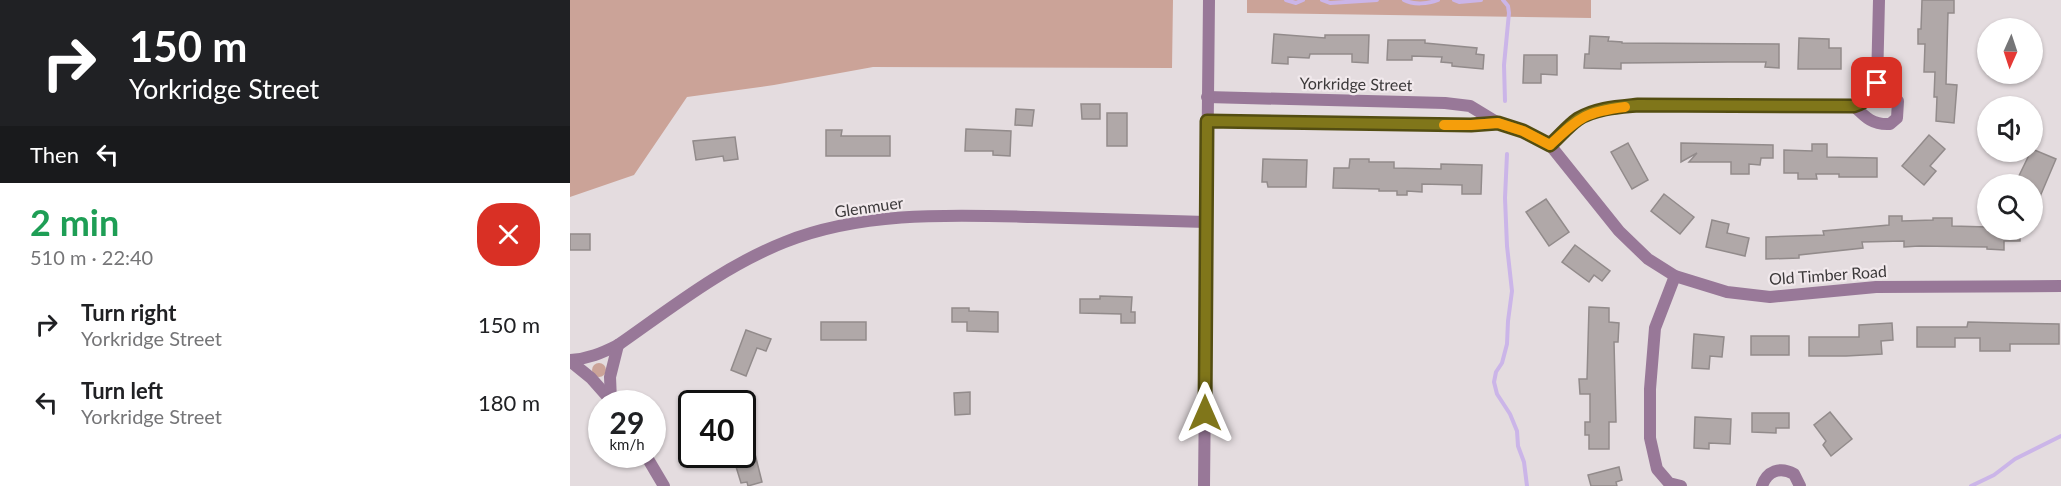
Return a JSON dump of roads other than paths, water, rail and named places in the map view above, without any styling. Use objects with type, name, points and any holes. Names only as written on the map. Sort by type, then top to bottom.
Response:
[{"type":"street","points":[[1204,486],[1209,0]]},
{"type":"street","points":[[1550,145],[1576,120],[1593,112],[1626,106],[1854,106],[1863,103],[1874,91],[1877,83],[1879,0]]},
{"type":"street","points":[[1854,106],[1867,120],[1877,125],[1890,124],[1897,118],[1898,101],[1877,83]]},
{"type":"street","name":"Yorkridge Street","points":[[1207,97],[1445,103],[1470,106],[1498,123],[1523,131],[1550,145]]},
{"type":"street","points":[[1375,124],[1376,102]]},
{"type":"street","name":"Yorkridge Street","points":[[1207,121],[1471,125],[1498,123]]},
{"type":"street","name":"Old Timber Road","points":[[1550,145],[1619,231],[1648,259],[1675,276],[1727,292],[1770,297],[1876,287],[2061,286]]},
{"type":"street","name":"Glenmuer","points":[[570,360],[590,358],[618,345],[710,281],[742,262],[785,242],[826,230],[909,217],[946,216],[1206,222]]},
{"type":"street","points":[[1675,276],[1655,328],[1650,389],[1650,438],[1657,469],[1669,483],[1681,486]]},
{"type":"street","points":[[611,390],[610,377],[618,345]]},
{"type":"street","points":[[570,360],[602,390]]},
{"type":"street","points":[[653,468],[664,486]]},
{"type":"street","points":[[1762,486],[1770,473],[1782,469],[1794,474],[1800,486]]},
{"type":"waterway","points":[[1286,0],[1296,3],[1303,0]]},
{"type":"waterway","points":[[1322,0],[1330,3],[1377,0]]},
{"type":"waterway","points":[[1404,0],[1412,3],[1438,0]]},
{"type":"waterway","points":[[1454,0],[1459,2],[1481,0]]},
{"type":"waterway","points":[[1503,0],[1508,6],[1509,13],[1504,65],[1505,101]]},
{"type":"waterway","points":[[1507,154],[1505,198],[1512,291],[1507,344],[1494,382],[1497,394],[1510,414],[1517,431],[1527,486]]},
{"type":"waterway","points":[[1971,486],[1994,475],[2015,459],[2061,436]]}]
